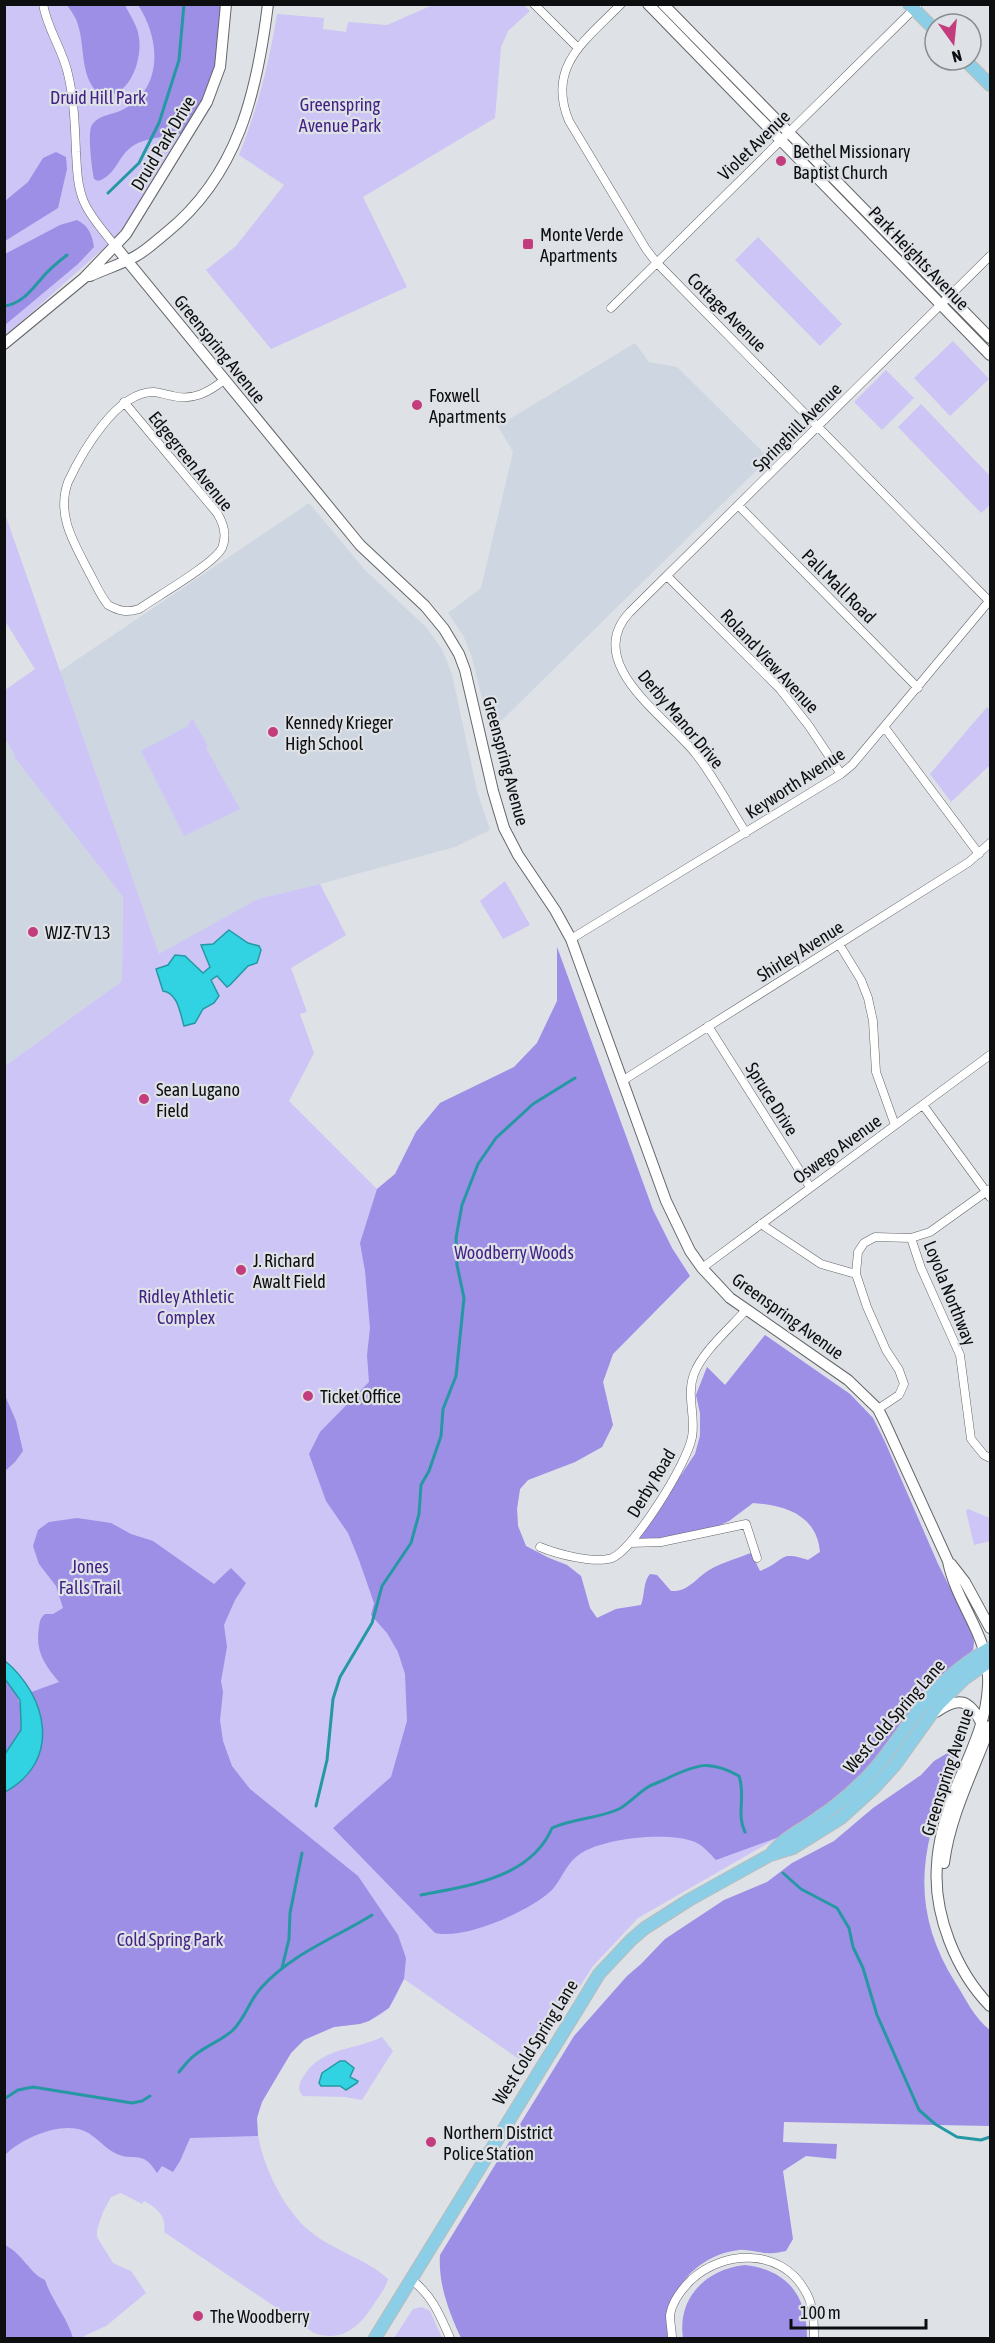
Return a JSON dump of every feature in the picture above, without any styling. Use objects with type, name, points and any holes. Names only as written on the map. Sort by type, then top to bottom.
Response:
[{"type":"main road","name":"Druid Park Drive","points":[[4,344],[84,278],[126,234],[207,102],[220,67],[226,4]]},
{"type":"main road","name":"Druid Park Drive","points":[[84,278],[126,261],[148,248],[190,212],[221,171],[234,145],[249,103],[258,67],[268,4]]},
{"type":"main road","name":"Park Heights Avenue","points":[[648,4],[780,140],[946,300],[990,338]]},
{"type":"main road","name":"Park Heights Avenue","points":[[663,4],[789,131],[946,300],[990,355]]},
{"type":"main road","points":[[977,72],[990,85]]},
{"type":"main road","name":"Greenspring Avenue","points":[[116,247],[360,545],[424,606],[452,641],[465,670],[493,791],[504,828],[518,855],[555,910],[571,939],[673,1220],[685,1243],[702,1268],[730,1298],[848,1380],[878,1409],[989,1656],[986,1725],[950,1836],[939,1893],[945,1929],[955,1956],[972,1984],[990,2006]]},
{"type":"main road","name":"Greenspring Avenue","points":[[948,1561],[965,1582],[990,1628]]},
{"type":"main road","name":"West Cold Spring Lane","points":[[375,2338],[599,1974],[645,1928],[689,1900],[770,1855],[793,1848],[826,1829],[854,1807],[895,1765],[928,1718],[952,1690],[989,1656]]},
{"type":"main road","name":"West Cold Spring Lane","points":[[770,1855],[780,1843],[833,1808],[866,1778],[885,1758],[918,1710],[956,1670],[989,1656]]},
{"type":"main road","points":[[928,1718],[948,1704],[957,1701],[969,1705],[986,1725]]},
{"type":"street","name":"Greenspring Avenue","points":[[44,4],[47,20],[60,48],[68,74],[74,112],[78,177],[83,200],[116,247]]},
{"type":"street","points":[[534,4],[578,48]]},
{"type":"street","name":"Cottage Avenue","points":[[621,4],[578,48],[569,61],[562,79],[562,101],[565,112],[646,249],[656,262],[990,601]]},
{"type":"street","name":"Violet Avenue","points":[[611,308],[913,6]]},
{"type":"street","name":"Springhill Avenue","points":[[623,619],[990,256]]},
{"type":"street","points":[[124,402],[148,393],[181,398],[196,396],[213,389],[224,380]]},
{"type":"street","name":"Edgegreen Avenue","points":[[124,402],[217,513],[224,528],[223,546],[219,553],[139,609],[131,612],[115,609],[103,599],[74,544],[64,510],[65,491],[73,471],[107,420],[124,402]]},
{"type":"street","name":"Pall Mall Road","points":[[738,505],[918,688]]},
{"type":"street","name":"Roland View Avenue","points":[[667,576],[780,689],[809,726],[841,774]]},
{"type":"street","name":"Keyworth Avenue","points":[[571,939],[841,774],[862,756],[990,601]]},
{"type":"street","name":"Derby Manor Drive","points":[[623,619],[616,634],[616,651],[627,680],[696,754],[746,833]]},
{"type":"street","points":[[885,728],[979,854]]},
{"type":"street","name":"Shirley Avenue","points":[[622,1081],[979,854],[990,843]]},
{"type":"street","points":[[839,944],[861,980],[868,998],[873,1021],[876,1072],[895,1125]]},
{"type":"street","name":"Spruce Drive","points":[[708,1026],[810,1188]]},
{"type":"street","name":"Oswego Avenue","points":[[702,1268],[990,1055]]},
{"type":"street","points":[[878,1409],[899,1395],[904,1384],[899,1370],[877,1331],[856,1274],[855,1258],[858,1252],[869,1239],[883,1235],[911,1238],[930,1232],[989,1192],[922,1106]]},
{"type":"street","points":[[761,1224],[821,1264],[856,1274]]},
{"type":"street","name":"Loyola Northway","points":[[911,1238],[921,1268],[960,1355],[971,1439],[984,1455],[990,1458]]},
{"type":"street","name":"Derby Road","points":[[630,1544],[652,1513],[689,1450],[693,1432],[690,1394],[694,1373],[707,1354],[746,1310]]},
{"type":"street","points":[[540,1547],[575,1557],[603,1559],[620,1553],[630,1544],[661,1542],[746,1524],[757,1558]]},
{"type":"street","points":[[672,2338],[670,2314],[683,2288],[709,2266],[729,2259],[750,2257],[774,2263],[797,2279],[813,2309],[814,2338]]},
{"type":"street","points":[[411,2279],[426,2291],[433,2301],[450,2338]]},
{"type":"shaded area","points":[[635,343],[649,362],[677,367],[769,458],[490,732],[472,657],[463,635],[448,613],[481,588],[513,452],[498,426]]},
{"type":"shaded area","name":"Kennedy Krieger High School","points":[[309,503],[365,570],[426,627],[442,649],[452,674],[477,791],[490,830],[455,847],[258,899],[159,955],[60,671]]},
{"type":"shaded area","points":[[4,739],[16,755],[14,757],[123,897],[122,981],[5,1066]]},
{"type":"green space","name":"Greenspring Avenue Park","points":[[435,4],[524,5],[530,11],[508,31],[501,47],[495,118],[363,197],[407,287],[271,349],[206,270],[236,246],[284,185],[239,155],[262,85],[277,14],[324,18],[323,29],[346,32],[348,22],[387,25]]},
{"type":"green space","name":"Druid Hill Park","points":[[5,5],[221,5],[204,102],[122,232],[5,336]]},
{"type":"green space","points":[[67,5],[125,5],[135,25],[140,46],[134,72],[124,88],[109,95],[102,95],[91,84],[85,68],[78,25]]},
{"type":"green space","points":[[138,5],[221,5],[215,66],[204,102],[184,133],[149,139],[136,144],[126,152],[104,179],[98,181],[94,179],[91,159],[92,125],[95,121],[124,109],[137,100],[152,75],[154,47],[151,32]]},
{"type":"green space","points":[[56,152],[66,157],[67,169],[58,208],[5,241],[5,201],[28,182],[43,158]]},
{"type":"green space","points":[[77,220],[89,231],[94,247],[78,264],[5,325],[5,254],[60,225]]},
{"type":"green space","points":[[758,237],[842,324],[820,346],[735,260]]},
{"type":"green space","points":[[953,341],[989,379],[950,416],[914,378]]},
{"type":"green space","points":[[886,370],[914,398],[882,430],[854,402]]},
{"type":"green space","points":[[921,404],[990,476],[990,505],[981,513],[898,427]]},
{"type":"green space","points":[[4,511],[159,954],[258,899],[320,884],[346,935],[291,968],[307,1012],[300,1014],[314,1053],[289,1101],[377,1189],[395,1174],[416,1132],[440,1103],[514,1067],[537,1043],[557,1001],[557,947],[653,1210],[672,1248],[690,1276],[613,1354],[603,1382],[613,1425],[602,1447],[575,1462],[528,1480],[520,1489],[517,1509],[518,1526],[526,1546],[567,1565],[581,1576],[590,1608],[597,1618],[616,1609],[641,1605],[646,1581],[650,1574],[657,1575],[671,1591],[678,1591],[688,1587],[711,1569],[751,1553],[760,1571],[786,1556],[808,1560],[820,1552],[818,1539],[813,1529],[797,1514],[777,1506],[753,1503],[729,1521],[711,1529],[643,1542],[657,1512],[695,1454],[700,1436],[700,1413],[696,1395],[707,1367],[725,1385],[765,1335],[850,1394],[873,1418],[938,1564],[971,1630],[974,1642],[973,1650],[929,1692],[819,1812],[638,1918],[593,1966],[529,2066],[404,1979],[396,1997],[377,2017],[364,2022],[323,2030],[297,2045],[272,2081],[258,2114],[258,2134],[266,2165],[281,2196],[301,2223],[320,2239],[370,2266],[388,2279],[386,2286],[363,2319],[350,2330],[334,2336],[314,2333],[164,2232],[164,2221],[153,2207],[144,2201],[142,2204],[121,2193],[111,2197],[103,2212],[97,2237],[113,2263],[131,2271],[146,2293],[106,2326],[80,2338],[5,2338],[5,1066],[122,981],[123,897],[14,757],[5,739],[5,690],[35,669],[5,621]]},
{"type":"green space","points":[[987,707],[990,711],[990,765],[951,802],[930,774]]},
{"type":"green space","points":[[192,718],[240,809],[184,836],[141,751],[188,726]]},
{"type":"green space","points":[[505,881],[530,925],[503,939],[480,901]]},
{"type":"green space","name":"Woodberry Woods","points":[[557,947],[653,1210],[672,1248],[690,1276],[613,1354],[603,1382],[613,1425],[602,1447],[575,1462],[528,1480],[520,1489],[517,1509],[518,1526],[526,1546],[567,1565],[581,1576],[590,1608],[597,1618],[616,1609],[641,1605],[646,1581],[650,1574],[657,1575],[671,1591],[678,1591],[688,1587],[711,1569],[751,1553],[760,1571],[786,1556],[808,1560],[820,1552],[818,1539],[813,1529],[797,1514],[777,1506],[753,1503],[729,1521],[711,1529],[643,1542],[638,1540],[695,1454],[700,1436],[700,1413],[696,1395],[707,1367],[725,1385],[765,1335],[850,1394],[873,1418],[938,1564],[971,1630],[974,1642],[973,1650],[929,1692],[887,1747],[861,1776],[819,1812],[779,1837],[716,1860],[695,1842],[668,1837],[634,1838],[600,1845],[576,1857],[552,1890],[529,1907],[479,1928],[448,1934],[435,1933],[333,1828],[391,1777],[407,1721],[405,1674],[398,1652],[387,1633],[371,1615],[374,1603],[359,1560],[348,1533],[326,1501],[309,1454],[320,1432],[369,1382],[367,1355],[370,1328],[360,1243],[377,1189],[395,1174],[416,1132],[440,1103],[514,1067],[537,1043],[557,1001]]},
{"type":"green space","points":[[4,1393],[16,1421],[23,1451],[5,1471]]},
{"type":"green space","points":[[968,1509],[990,1518],[990,1541],[974,1545],[966,1511]]},
{"type":"green space","name":"Cold Spring Park","points":[[77,1518],[111,1523],[131,1534],[153,1541],[214,1584],[231,1568],[246,1583],[235,1600],[224,1625],[227,1647],[221,1681],[223,1692],[220,1720],[223,1741],[232,1766],[250,1789],[358,1876],[398,1935],[406,1958],[404,1979],[389,2008],[369,2021],[334,2027],[304,2040],[291,2053],[262,2102],[257,2118],[258,2136],[190,2138],[173,2172],[162,2166],[157,2173],[147,2161],[117,2154],[89,2133],[69,2128],[49,2131],[29,2138],[5,2155],[5,1774],[20,1760],[23,1695],[59,1682],[42,1657],[38,1636],[43,1615],[53,1614],[63,1608],[56,1586],[39,1564],[33,1546],[38,1530],[49,1522]]},
{"type":"green space","points":[[5,1679],[17,1696],[22,1724],[20,1734],[5,1754]]},
{"type":"green space","points":[[951,1751],[956,1752],[927,1852],[926,1910],[945,1964],[975,2014],[990,2030],[990,2126],[784,2122],[783,2142],[837,2144],[836,2159],[806,2156],[783,2171],[793,2239],[786,2251],[769,2253],[739,2250],[723,2253],[696,2268],[685,2279],[671,2306],[668,2338],[461,2338],[445,2298],[440,2255],[574,2036],[627,1976],[665,1939],[724,1900],[767,1882],[792,1863],[834,1841],[873,1808],[921,1775],[934,1761]]},
{"type":"green space","points":[[382,2037],[393,2051],[362,2100],[301,2094],[299,2088],[301,2081],[318,2061],[327,2055]]},
{"type":"green space","points":[[5,2245],[45,2280],[73,2338],[5,2338]]},
{"type":"green space","points":[[745,2265],[773,2273],[784,2279],[792,2288],[803,2310],[807,2338],[683,2338],[682,2324],[685,2310],[697,2288],[718,2272]]},
{"type":"green space","points":[[422,2307],[430,2311],[442,2338],[394,2338],[413,2309]]},
{"type":"water","points":[[229,930],[248,943],[259,946],[261,950],[257,963],[248,966],[227,987],[217,976],[211,980],[219,996],[214,1003],[203,1009],[195,1023],[184,1026],[178,1004],[172,995],[163,991],[156,969],[168,965],[175,955],[185,956],[203,973],[210,967],[201,945],[213,944]]},
{"type":"water","points":[[4,1660],[31,1691],[39,1709],[42,1728],[41,1746],[35,1763],[23,1779],[5,1792],[5,1754],[21,1730],[21,1721],[20,1700],[5,1679]]},
{"type":"water","points":[[340,2061],[345,2061],[354,2068],[350,2077],[358,2081],[357,2083],[346,2090],[340,2086],[321,2086],[319,2083],[322,2073]]},
{"type":"waterway","points":[[108,193],[139,163],[159,123],[179,60],[184,4]]},
{"type":"waterway","points":[[4,306],[26,296],[67,255]]},
{"type":"waterway","points":[[316,1806],[327,1760],[333,1699],[340,1677],[372,1623],[382,1586],[411,1543],[419,1514],[421,1485],[429,1471],[441,1436],[443,1409],[456,1376],[464,1298],[457,1265],[456,1238],[462,1205],[478,1164],[496,1138],[533,1104],[575,1078]]},
{"type":"waterway","points":[[421,1895],[478,1883],[514,1869],[542,1845],[552,1828],[619,1809],[648,1787],[696,1767],[712,1766],[739,1776],[742,1791],[741,1818],[745,1832]]},
{"type":"waterway","points":[[282,1968],[289,1939],[290,1913],[302,1853]]},
{"type":"waterway","points":[[783,1873],[801,1889],[837,1908],[849,1928],[853,1947],[863,1968],[877,2015],[919,2110],[935,2124],[957,2137],[981,2140],[990,2137]]},
{"type":"waterway","points":[[179,2072],[204,2048],[233,2030],[257,1993],[286,1965],[372,1915]]},
{"type":"waterway","points":[[4,2099],[18,2090],[33,2087],[132,2103],[150,2096]]},
{"type":"place","name":"Bethel Missionary Baptist Church","points":[[781,161]]},
{"type":"place","name":"Monte Verde Apartments","points":[[528,244]]},
{"type":"place","name":"Foxwell Apartments","points":[[417,405]]},
{"type":"place","name":"Kennedy Krieger High School","points":[[273,732]]},
{"type":"place","name":"WJZ-TV 13","points":[[33,932]]},
{"type":"place","name":"Sean Lugano Field","points":[[144,1099]]},
{"type":"place","name":"J. Richard Awalt Field","points":[[241,1270]]},
{"type":"place","name":"Ticket Office","points":[[308,1396]]},
{"type":"place","name":"Northern District Police Station","points":[[431,2142]]},
{"type":"place","name":"The Woodberry","points":[[198,2316]]},
{"type":"park label","name":"Ridley Athletic Complex","points":[[186,1306]]},
{"type":"park label","name":"Jones Falls Trail","points":[[90,1576]]}]
